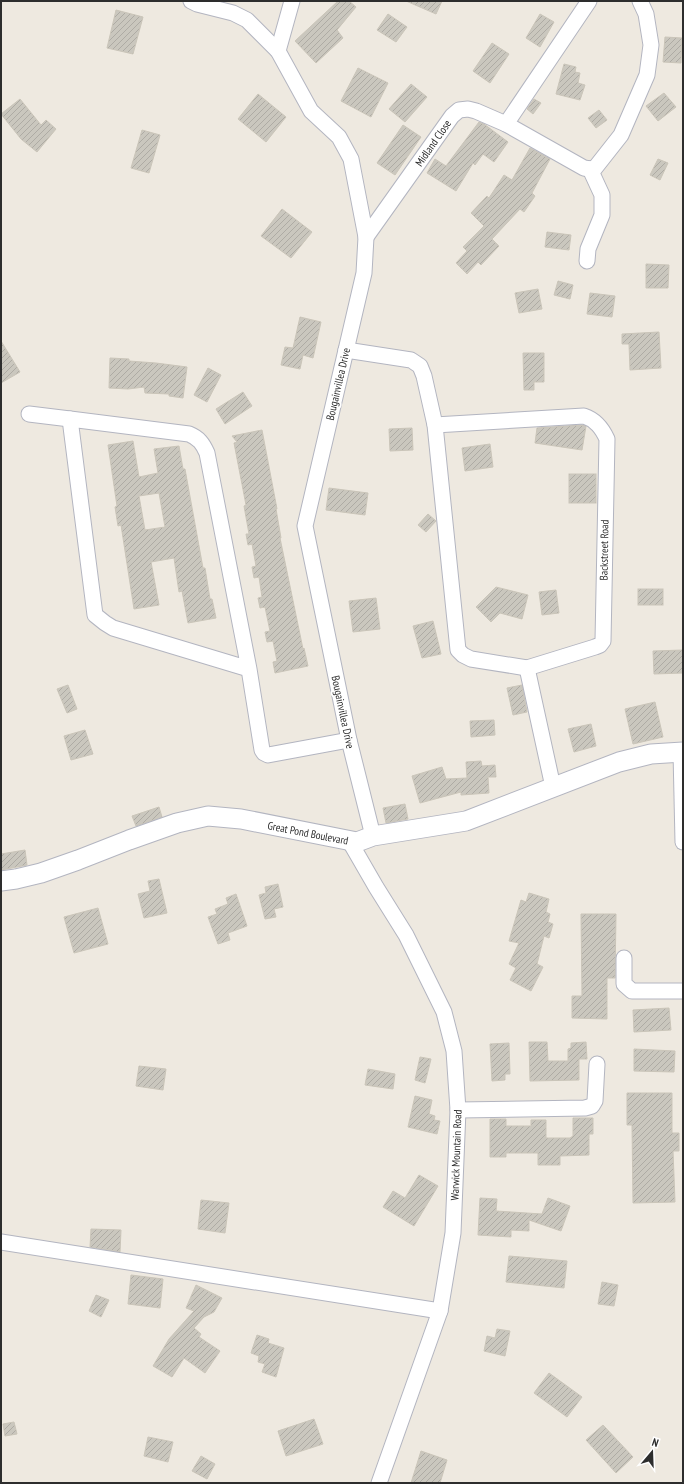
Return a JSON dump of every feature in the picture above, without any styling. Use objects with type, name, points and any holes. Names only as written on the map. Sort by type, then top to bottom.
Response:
[{"type":"street","name":"Bougainvillea Drive","points":[[191,1],[197,4],[233,13],[247,20],[278,51],[311,111],[339,138],[351,159],[366,237],[364,273],[305,526],[349,740],[373,836]]},
{"type":"street","points":[[278,51],[292,1]]},
{"type":"street","points":[[506,124],[589,1]]},
{"type":"street","points":[[587,261],[588,249],[602,215],[602,195],[590,169],[595,168],[621,135],[647,75],[651,45],[646,14],[640,1]]},
{"type":"street","name":"Midland Close","points":[[366,237],[452,116],[459,110],[468,109],[476,111],[506,124],[584,168],[590,169]]},
{"type":"street","points":[[346,350],[411,360],[420,366],[424,376],[435,425],[458,650],[463,655],[471,659],[527,668],[553,787]]},
{"type":"street","points":[[29,414],[190,434],[196,437],[204,445],[207,453],[249,669],[262,750],[264,754],[268,756],[349,740]]},
{"type":"street","name":"Backstreet Road","points":[[435,425],[584,416],[592,418],[598,424],[606,439],[603,641],[600,645],[594,648],[527,668]]},
{"type":"street","points":[[70,419],[95,615],[113,628],[249,669]]},
{"type":"street","points":[[682,752],[683,842]]},
{"type":"street","name":"Great Pond Boulevard","points":[[1,881],[41,873],[186,820],[208,816],[241,819],[350,842],[357,842],[373,836],[466,821],[619,762],[651,754],[682,752]]},
{"type":"street","name":"Warwick Mountain Road","points":[[350,842],[406,935],[444,1012],[454,1051],[458,1110],[453,1233],[440,1311],[379,1483]]},
{"type":"street","points":[[624,958],[624,984],[632,991],[683,991]]},
{"type":"street","points":[[458,1110],[585,1108],[592,1106],[595,1101],[597,1064]]},
{"type":"street","points":[[1,1242],[440,1311]]},
{"type":"building","points":[[338,1],[349,1],[356,7],[337,30],[343,38],[316,63],[295,41]]},
{"type":"building","points":[[406,1],[442,1],[436,14]]},
{"type":"building","points":[[116,10],[143,17],[133,54],[107,48]]},
{"type":"building","points":[[388,14],[407,27],[396,42],[377,30]]},
{"type":"building","points":[[540,14],[554,22],[540,47],[526,38]]},
{"type":"building","points":[[665,37],[682,38],[681,63],[663,62]]},
{"type":"building","points":[[492,43],[509,54],[490,83],[473,71]]},
{"type":"building","points":[[564,64],[576,67],[575,72],[580,73],[578,83],[585,85],[580,100],[556,94]]},
{"type":"building","points":[[358,68],[388,83],[371,117],[341,101]]},
{"type":"building","points":[[411,84],[427,97],[405,122],[389,109]]},
{"type":"building","points":[[664,93],[676,107],[658,121],[646,106]]},
{"type":"building","points":[[258,94],[286,117],[266,142],[238,119]]},
{"type":"building","points":[[20,99],[41,125],[46,120],[56,129],[37,152],[21,139],[1,114]]},
{"type":"building","points":[[534,99],[541,103],[533,114],[527,109]]},
{"type":"building","points":[[599,110],[607,120],[596,128],[588,118]]},
{"type":"building","points":[[479,122],[508,142],[494,162],[483,154],[475,165],[473,163],[456,191],[427,173],[435,159],[446,166]]},
{"type":"building","points":[[403,125],[421,137],[395,175],[377,163]]},
{"type":"building","points":[[142,130],[160,135],[149,173],[131,168]]},
{"type":"building","points":[[530,148],[550,159],[532,193],[535,196],[524,212],[520,209],[492,239],[499,246],[481,265],[478,262],[467,274],[456,263],[467,251],[463,247],[484,226],[471,213],[487,196],[489,198],[504,175],[512,180]]},
{"type":"building","points":[[658,159],[668,163],[660,180],[650,175]]},
{"type":"building","points":[[282,209],[312,232],[291,258],[261,236]]},
{"type":"building","points":[[547,232],[571,235],[569,250],[545,247]]},
{"type":"building","points":[[646,264],[669,265],[668,288],[646,288]]},
{"type":"building","points":[[558,281],[573,285],[570,299],[554,295]]},
{"type":"building","points":[[538,289],[542,309],[519,313],[515,293]]},
{"type":"building","points":[[590,293],[615,296],[612,317],[587,314]]},
{"type":"building","points":[[300,317],[321,322],[313,358],[303,355],[300,369],[281,365],[285,347],[293,348]]},
{"type":"building","points":[[659,332],[661,368],[630,370],[629,344],[622,344],[622,334]]},
{"type":"building","points":[[1,341],[20,372],[1,383]]},
{"type":"building","points":[[523,353],[544,353],[544,382],[534,382],[534,390],[524,390]]},
{"type":"building","points":[[110,358],[129,359],[129,361],[187,367],[183,398],[169,396],[169,394],[145,393],[144,387],[128,389],[109,388]]},
{"type":"building","points":[[208,368],[221,375],[207,402],[194,395]]},
{"type":"building","points":[[243,392],[252,406],[225,424],[216,409]]},
{"type":"building","points":[[581,425],[586,426],[582,450],[535,443],[537,428]]},
{"type":"building","points":[[412,428],[413,450],[390,451],[389,429]]},
{"type":"building","points":[[262,430],[277,509],[280,538],[303,649],[304,648],[308,666],[275,673],[273,662],[277,661],[273,641],[267,642],[265,632],[270,631],[265,607],[260,608],[258,598],[262,597],[259,577],[254,578],[252,567],[256,566],[252,544],[248,545],[246,534],[249,534],[244,506],[246,505],[234,443],[237,442],[232,436]]},
{"type":"building","points":[[133,441],[139,477],[158,473],[154,449],[179,446],[183,469],[185,469],[203,568],[205,568],[210,599],[212,599],[216,618],[188,623],[182,591],[179,592],[174,558],[151,562],[159,605],[134,609],[121,525],[118,526],[115,507],[117,506],[108,445]],"holes":[[[159,493],[165,527],[145,530],[139,496]]]},
{"type":"building","points":[[490,444],[493,467],[465,471],[462,448]]},
{"type":"building","points":[[569,474],[596,474],[596,503],[569,503]]},
{"type":"building","points":[[329,488],[368,493],[365,515],[326,510]]},
{"type":"building","points":[[428,514],[436,521],[426,532],[418,525]]},
{"type":"building","points":[[496,587],[528,595],[522,619],[500,613],[491,622],[476,607]]},
{"type":"building","points":[[638,589],[663,589],[663,605],[638,605]]},
{"type":"building","points":[[556,590],[559,613],[542,615],[539,592]]},
{"type":"building","points":[[376,598],[380,629],[353,632],[349,601]]},
{"type":"building","points":[[433,621],[441,654],[422,658],[413,626]]},
{"type":"building","points":[[683,650],[683,673],[654,674],[653,651]]},
{"type":"building","points":[[68,685],[77,709],[67,713],[57,689]]},
{"type":"building","points":[[522,685],[527,712],[513,715],[507,688]]},
{"type":"building","points":[[655,702],[663,737],[633,744],[625,709]]},
{"type":"building","points":[[494,720],[495,735],[471,737],[470,721]]},
{"type":"building","points":[[591,724],[596,746],[574,752],[568,729]]},
{"type":"building","points":[[85,730],[93,754],[71,760],[64,736]]},
{"type":"building","points":[[481,761],[482,766],[495,765],[496,777],[488,777],[489,793],[461,795],[461,792],[420,803],[412,776],[442,767],[446,779],[467,778],[466,762]]},
{"type":"building","points":[[405,804],[408,819],[386,823],[383,808]]},
{"type":"building","points":[[159,807],[162,817],[136,826],[132,816]]},
{"type":"building","points":[[25,850],[27,865],[1,870],[1,854]]},
{"type":"building","points":[[159,879],[167,913],[144,918],[138,894],[150,891],[148,881]]},
{"type":"building","points":[[278,884],[283,907],[274,909],[276,917],[265,919],[259,895],[266,893],[265,887]]},
{"type":"building","points":[[529,893],[549,899],[546,912],[550,914],[548,922],[553,924],[549,938],[544,936],[537,964],[543,967],[531,991],[510,980],[516,968],[509,964],[519,943],[509,941],[521,900],[526,902]]},
{"type":"building","points":[[236,894],[247,926],[228,933],[230,940],[218,944],[208,917],[217,914],[215,909],[228,904],[226,898]]},
{"type":"building","points":[[98,908],[108,944],[74,953],[64,917]]},
{"type":"building","points":[[581,914],[616,914],[615,978],[607,978],[607,1019],[572,1018],[572,996],[582,996]]},
{"type":"building","points":[[669,1008],[671,1030],[634,1032],[633,1010]]},
{"type":"building","points":[[529,1042],[547,1042],[548,1061],[568,1061],[568,1049],[571,1048],[571,1043],[586,1042],[587,1059],[579,1059],[579,1080],[530,1081]]},
{"type":"building","points":[[509,1043],[510,1074],[505,1074],[505,1080],[492,1081],[490,1044]]},
{"type":"building","points":[[634,1049],[675,1051],[674,1072],[634,1071]]},
{"type":"building","points":[[420,1057],[431,1059],[425,1083],[415,1080]]},
{"type":"building","points":[[139,1066],[166,1069],[163,1090],[136,1086]]},
{"type":"building","points":[[368,1069],[395,1074],[393,1089],[365,1085]]},
{"type":"building","points":[[627,1093],[672,1093],[672,1133],[679,1133],[679,1151],[673,1151],[675,1202],[633,1203],[632,1125],[627,1125]]},
{"type":"building","points":[[415,1096],[432,1100],[429,1114],[435,1116],[434,1120],[440,1121],[437,1134],[408,1127]]},
{"type":"building","points":[[573,1118],[593,1118],[593,1134],[589,1134],[589,1155],[560,1156],[560,1165],[538,1165],[538,1153],[506,1153],[506,1157],[490,1157],[490,1119],[506,1119],[506,1126],[531,1126],[531,1120],[546,1120],[546,1138],[570,1138],[573,1136]]},
{"type":"building","points":[[419,1175],[438,1186],[414,1226],[383,1207],[393,1191],[405,1198]]},
{"type":"building","points":[[480,1198],[497,1199],[496,1211],[542,1214],[548,1198],[570,1206],[561,1231],[529,1220],[529,1231],[511,1230],[511,1237],[478,1235]]},
{"type":"building","points":[[201,1200],[229,1203],[225,1233],[198,1229]]},
{"type":"building","points":[[91,1229],[121,1230],[120,1252],[90,1247]]},
{"type":"building","points":[[509,1256],[567,1261],[564,1288],[506,1282]]},
{"type":"building","points":[[131,1275],[163,1279],[160,1308],[128,1304]]},
{"type":"building","points":[[602,1282],[618,1285],[614,1306],[598,1304]]},
{"type":"building","points":[[196,1285],[222,1298],[214,1312],[204,1317],[194,1328],[201,1334],[199,1337],[220,1351],[205,1373],[184,1358],[172,1377],[153,1366],[169,1339],[194,1311],[186,1308]]},
{"type":"building","points":[[96,1295],[109,1300],[101,1317],[89,1311]]},
{"type":"building","points":[[497,1329],[510,1331],[505,1356],[484,1351],[487,1336],[495,1338]]},
{"type":"building","points":[[257,1335],[269,1339],[268,1343],[284,1348],[276,1377],[262,1372],[265,1364],[258,1362],[259,1356],[251,1353]]},
{"type":"building","points":[[549,1373],[582,1397],[567,1417],[534,1393]]},
{"type":"building","points":[[314,1419],[323,1444],[286,1456],[278,1431]]},
{"type":"building","points":[[14,1422],[17,1434],[5,1436],[3,1424]]},
{"type":"building","points":[[603,1425],[633,1457],[616,1473],[586,1440]]},
{"type":"building","points":[[148,1437],[173,1442],[168,1462],[144,1456]]},
{"type":"building","points":[[421,1451],[447,1460],[440,1483],[411,1483]]},
{"type":"building","points":[[201,1456],[215,1464],[207,1479],[192,1471]]}]
